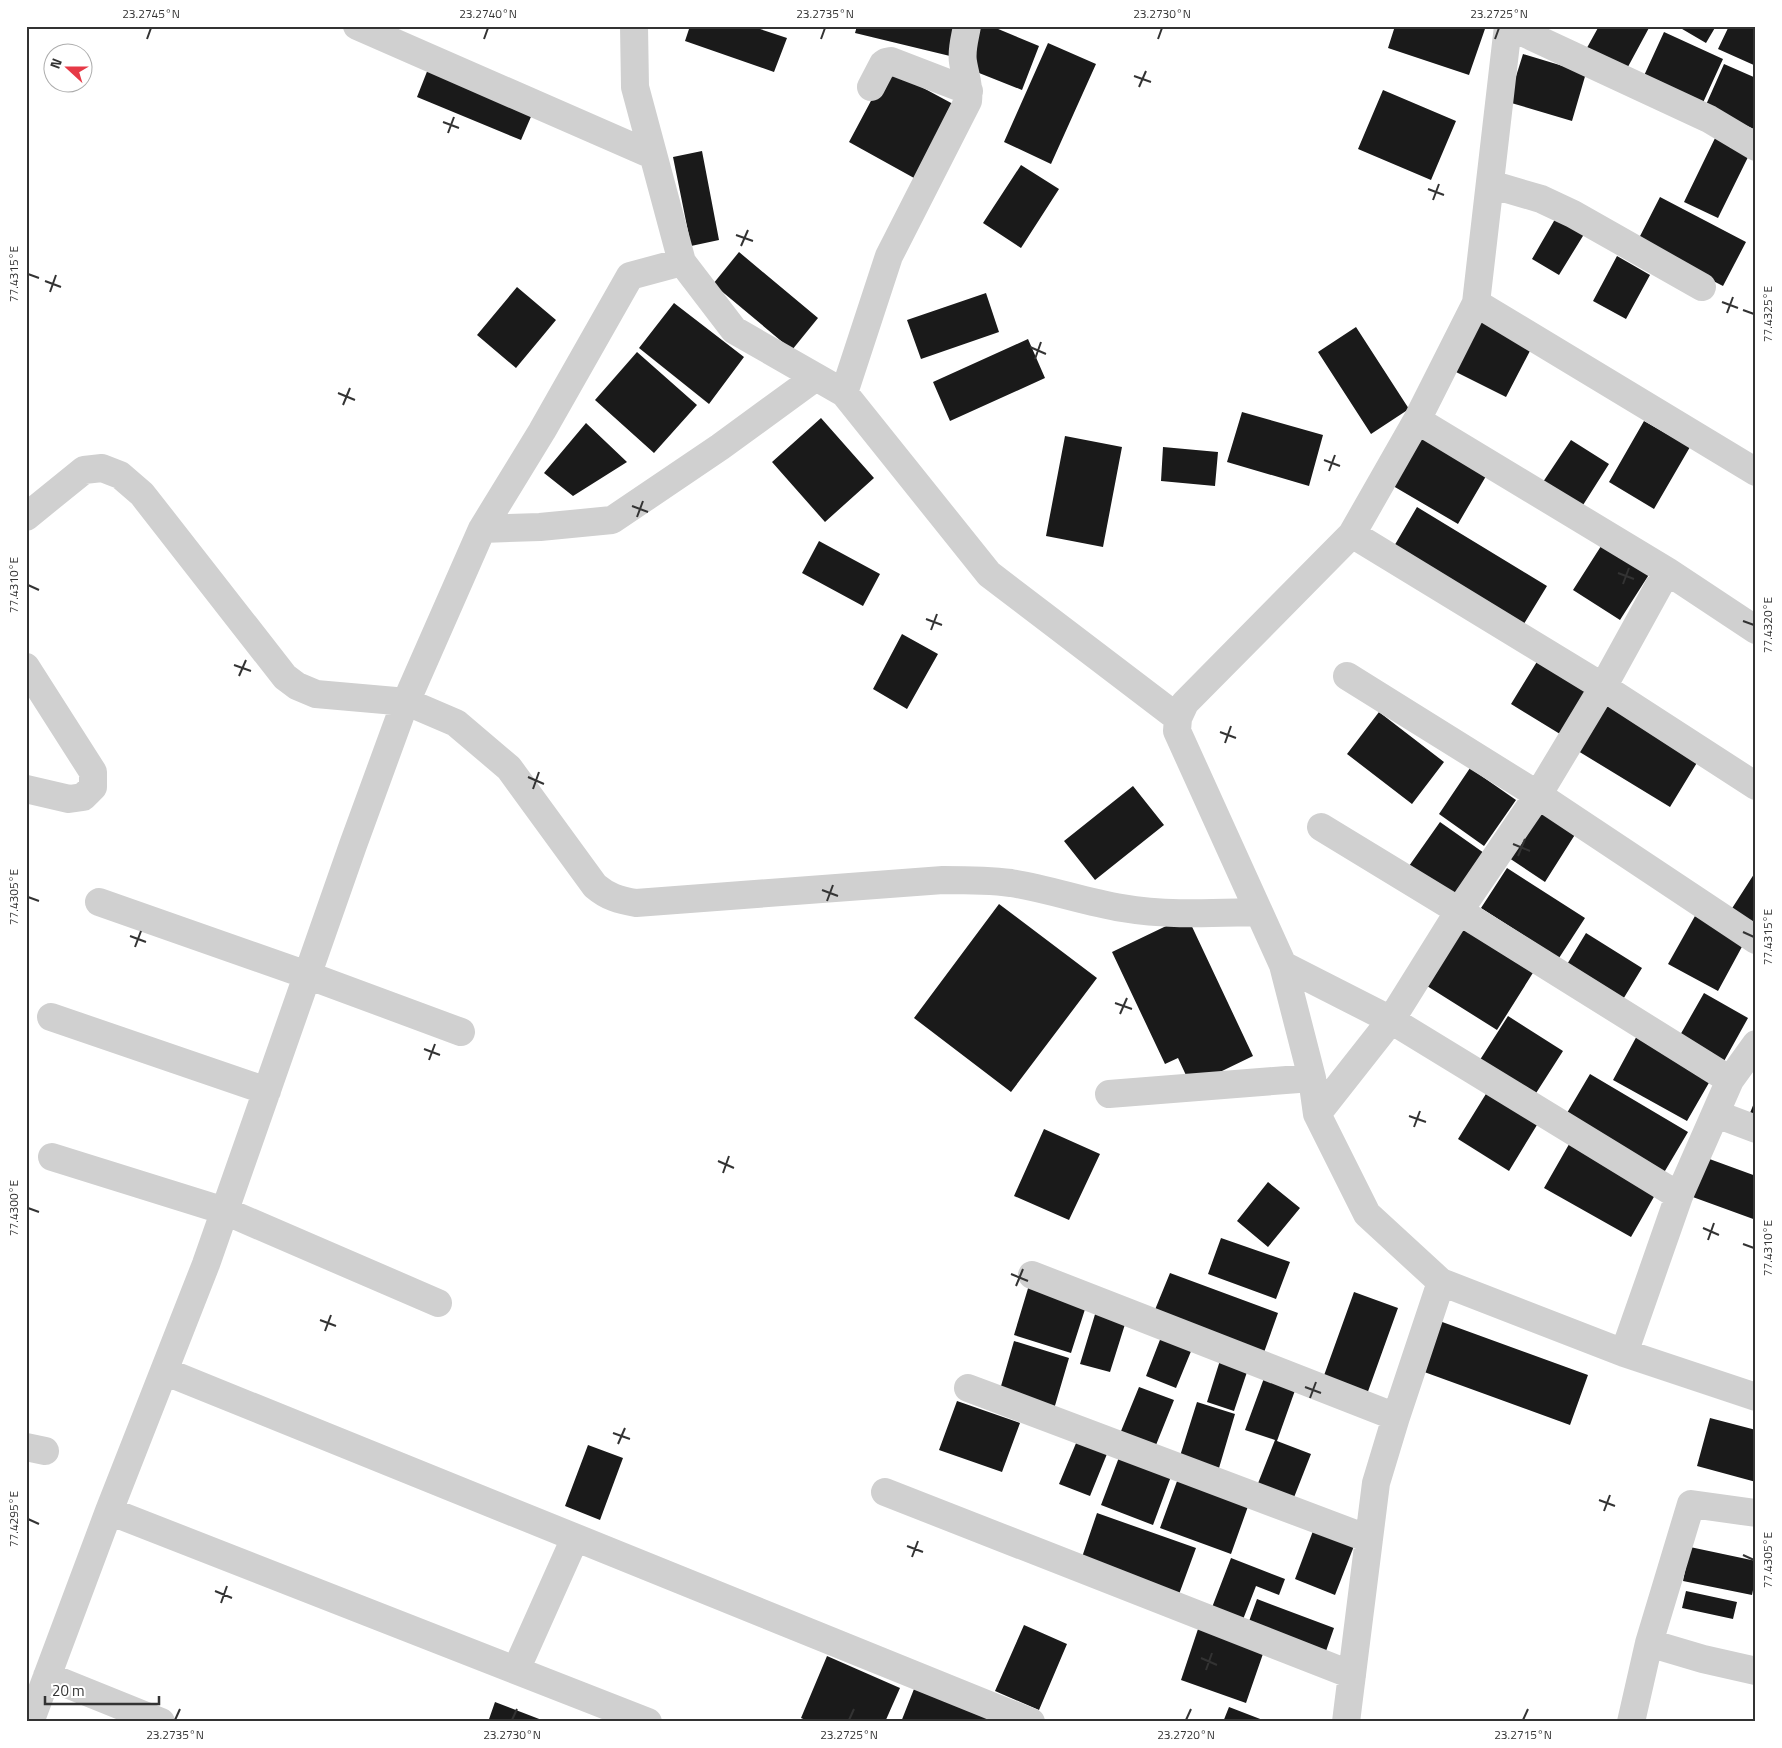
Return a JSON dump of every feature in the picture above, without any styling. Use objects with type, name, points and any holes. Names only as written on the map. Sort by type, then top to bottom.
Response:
[{"type":"street","points":[[357,26],[652,155]]},
{"type":"street","points":[[634,26],[635,87],[682,262],[734,330],[844,393],[989,574],[1178,718]]},
{"type":"street","points":[[844,393],[889,256],[968,101],[970,91],[963,61],[967,26]]},
{"type":"street","points":[[1756,147],[1709,119],[1508,26],[1476,303],[1416,420],[1352,534],[1185,703],[1178,718],[1177,731],[1283,965],[1312,1078],[1317,1114],[1367,1214],[1441,1282],[1624,1353],[1756,1397]]},
{"type":"street","points":[[871,87],[883,64],[890,61],[970,91]]},
{"type":"street","points":[[1490,184],[1541,199],[1573,214],[1702,287]]},
{"type":"street","points":[[30,1722],[109,1511],[206,1264],[353,845],[407,702],[482,529],[542,431],[630,276],[682,262]]},
{"type":"street","points":[[1476,303],[1756,472]]},
{"type":"street","points":[[482,529],[540,527],[612,520],[720,447],[816,377]]},
{"type":"street","points":[[1416,420],[1667,571],[1756,630]]},
{"type":"street","points":[[26,517],[84,470],[102,468],[120,475],[142,494],[285,677],[297,686],[316,694],[407,702],[456,723],[509,768],[595,886],[607,895],[620,900],[636,903],[943,880],[976,880],[1012,884],[1122,908],[1156,913],[1259,912]]},
{"type":"street","points":[[1352,534],[1603,687],[1756,786]]},
{"type":"street","points":[[1317,1114],[1390,1020],[1538,795],[1603,687],[1667,571]]},
{"type":"street","points":[[26,667],[93,772],[93,787],[83,797],[69,799],[26,790]]},
{"type":"street","points":[[1347,676],[1538,795],[1756,940]]},
{"type":"street","points":[[1321,827],[1460,911],[1730,1080]]},
{"type":"street","points":[[99,902],[307,975],[461,1032]]},
{"type":"street","points":[[1283,965],[1390,1020],[1679,1196]]},
{"type":"street","points":[[51,1016],[267,1091]]},
{"type":"street","points":[[1624,1353],[1679,1196],[1730,1080],[1756,1044]]},
{"type":"street","points":[[1109,1094],[1312,1078]]},
{"type":"street","points":[[1716,1114],[1756,1128]]},
{"type":"street","points":[[52,1158],[225,1211],[438,1303]]},
{"type":"street","points":[[1032,1275],[1396,1417]]},
{"type":"street","points":[[1346,1722],[1376,1483],[1441,1282]]},
{"type":"street","points":[[164,1371],[1031,1722]]},
{"type":"street","points":[[968,1388],[1369,1538]]},
{"type":"street","points":[[885,1492],[1352,1674]]},
{"type":"street","points":[[1631,1722],[1649,1643],[1691,1504],[1756,1513]]},
{"type":"street","points":[[109,1511],[648,1722]]},
{"type":"street","points":[[516,1670],[575,1538]]},
{"type":"street","points":[[1649,1643],[1703,1659],[1756,1671]]},
{"type":"street","points":[[47,1676],[161,1722]]},
{"type":"building","points":[[690,26],[751,26],[787,38],[774,72],[685,41]]},
{"type":"building","points":[[857,26],[957,26],[950,56],[855,33]]},
{"type":"building","points":[[981,26],[991,26],[1039,46],[1022,90],[964,67]]},
{"type":"building","points":[[1395,26],[1486,26],[1469,75],[1388,48]]},
{"type":"building","points":[[1599,26],[1650,26],[1623,76],[1583,55]]},
{"type":"building","points":[[1677,26],[1716,26],[1706,43]]},
{"type":"building","points":[[1729,26],[1756,26],[1756,66],[1718,49]]},
{"type":"building","points":[[1664,32],[1723,59],[1701,107],[1642,80]]},
{"type":"building","points":[[1048,43],[1096,64],[1051,164],[1004,142]]},
{"type":"building","points":[[1523,54],[1586,73],[1572,121],[1508,102]]},
{"type":"building","points":[[1724,64],[1756,78],[1756,130],[1705,107]]},
{"type":"building","points":[[428,69],[533,112],[521,140],[417,97]]},
{"type":"building","points":[[888,69],[953,104],[914,178],[849,142]]},
{"type":"building","points":[[1383,90],[1456,121],[1431,180],[1358,149]]},
{"type":"building","points":[[1717,134],[1751,151],[1718,218],[1684,202]]},
{"type":"building","points":[[702,151],[719,240],[691,246],[673,157]]},
{"type":"building","points":[[1021,165],[1059,189],[1021,248],[983,223]]},
{"type":"building","points":[[1660,197],[1746,242],[1723,286],[1637,242]]},
{"type":"building","points":[[1558,214],[1586,231],[1559,275],[1532,259]]},
{"type":"building","points":[[739,252],[818,318],[792,350],[713,284]]},
{"type":"building","points":[[1617,256],[1650,275],[1626,319],[1593,301]]},
{"type":"building","points":[[517,287],[556,320],[516,368],[477,335]]},
{"type":"building","points":[[986,293],[999,332],[921,359],[907,320]]},
{"type":"building","points":[[674,303],[744,357],[709,404],[639,348]]},
{"type":"building","points":[[1480,320],[1532,347],[1506,397],[1454,371]]},
{"type":"building","points":[[1356,327],[1409,409],[1371,434],[1318,352]]},
{"type":"building","points":[[1028,339],[1045,378],[950,421],[933,382]]},
{"type":"building","points":[[637,352],[697,405],[654,453],[595,400]]},
{"type":"building","points":[[1242,412],[1323,435],[1309,486],[1227,462]]},
{"type":"building","points":[[821,418],[874,478],[825,522],[772,462]]},
{"type":"building","points":[[1644,421],[1690,447],[1654,509],[1609,482]]},
{"type":"building","points":[[586,423],[627,462],[573,496],[544,473]]},
{"type":"building","points":[[1418,430],[1489,471],[1458,524],[1388,483]]},
{"type":"building","points":[[1065,436],[1122,447],[1103,547],[1046,536]]},
{"type":"building","points":[[1571,440],[1609,464],[1578,513],[1539,488]]},
{"type":"building","points":[[1163,447],[1218,452],[1215,486],[1161,481]]},
{"type":"building","points":[[1417,507],[1547,586],[1522,627],[1393,548]]},
{"type":"building","points":[[819,541],[880,574],[863,606],[802,573]]},
{"type":"building","points":[[1603,543],[1650,573],[1620,620],[1573,590]]},
{"type":"building","points":[[902,634],[938,654],[907,709],[873,689]]},
{"type":"building","points":[[1538,660],[1587,690],[1560,734],[1511,704]]},
{"type":"building","points":[[1606,705],[1698,761],[1670,807],[1578,751]]},
{"type":"building","points":[[1379,712],[1444,762],[1412,804],[1347,754]]},
{"type":"building","points":[[1470,768],[1516,800],[1484,846],[1439,814]]},
{"type":"building","points":[[1133,786],[1164,825],[1095,880],[1064,841]]},
{"type":"building","points":[[1537,808],[1576,833],[1545,882],[1506,856]]},
{"type":"building","points":[[1440,822],[1484,853],[1455,897],[1409,866]]},
{"type":"building","points":[[1507,868],[1585,918],[1559,958],[1481,908]]},
{"type":"building","points":[[1756,871],[1756,930],[1729,913]]},
{"type":"building","points":[[999,904],[1097,978],[1011,1092],[914,1018]]},
{"type":"building","points":[[1187,916],[1253,1056],[1191,1086],[1178,1058],[1165,1064],[1112,952]]},
{"type":"building","points":[[1695,916],[1744,943],[1718,991],[1668,964]]},
{"type":"building","points":[[1465,924],[1536,968],[1497,1030],[1427,986]]},
{"type":"building","points":[[1586,933],[1642,968],[1622,1001],[1566,966]]},
{"type":"building","points":[[1704,993],[1748,1018],[1723,1063],[1679,1037]]},
{"type":"building","points":[[1508,1016],[1563,1051],[1531,1101],[1476,1066]]},
{"type":"building","points":[[1639,1032],[1714,1074],[1687,1121],[1613,1080]]},
{"type":"building","points":[[1590,1074],[1688,1132],[1662,1176],[1564,1118]]},
{"type":"building","points":[[1489,1089],[1540,1120],[1509,1171],[1458,1139]]},
{"type":"building","points":[[1756,1098],[1756,1115],[1750,1113]]},
{"type":"building","points":[[1044,1129],[1100,1154],[1069,1220],[1014,1196]]},
{"type":"building","points":[[1572,1139],[1659,1188],[1631,1237],[1544,1188]]},
{"type":"building","points":[[1704,1157],[1756,1176],[1756,1220],[1690,1196]]},
{"type":"building","points":[[1268,1182],[1300,1208],[1268,1247],[1237,1221]]},
{"type":"building","points":[[1221,1238],[1290,1262],[1276,1299],[1208,1274]]},
{"type":"building","points":[[1170,1273],[1278,1313],[1262,1358],[1152,1317]]},
{"type":"building","points":[[1029,1285],[1087,1303],[1071,1353],[1014,1335]]},
{"type":"building","points":[[1354,1292],[1398,1308],[1366,1397],[1322,1381]]},
{"type":"building","points":[[1096,1311],[1126,1321],[1110,1372],[1080,1364]]},
{"type":"building","points":[[1434,1319],[1588,1375],[1570,1425],[1416,1369]]},
{"type":"building","points":[[1163,1332],[1194,1344],[1176,1388],[1146,1376]]},
{"type":"building","points":[[1014,1341],[1069,1358],[1054,1409],[999,1393]]},
{"type":"building","points":[[1222,1354],[1250,1363],[1234,1411],[1207,1402]]},
{"type":"building","points":[[1267,1370],[1298,1382],[1277,1441],[1311,1454],[1291,1505],[1255,1491],[1275,1440],[1245,1430]]},
{"type":"building","points":[[1139,1387],[1174,1400],[1154,1450],[1119,1436]]},
{"type":"building","points":[[957,1401],[1020,1423],[1002,1472],[939,1450]]},
{"type":"building","points":[[1197,1402],[1235,1414],[1219,1468],[1180,1456]]},
{"type":"building","points":[[1710,1418],[1756,1430],[1756,1482],[1697,1466]]},
{"type":"building","points":[[1079,1436],[1109,1449],[1090,1496],[1059,1484]]},
{"type":"building","points":[[588,1445],[623,1458],[600,1520],[565,1506]]},
{"type":"building","points":[[1121,1452],[1173,1471],[1153,1525],[1101,1505]]},
{"type":"building","points":[[1180,1473],[1251,1498],[1231,1554],[1160,1528]]},
{"type":"building","points":[[1097,1513],[1196,1548],[1178,1597],[1080,1563]]},
{"type":"building","points":[[1313,1531],[1354,1546],[1335,1595],[1295,1579]]},
{"type":"building","points":[[1690,1547],[1756,1561],[1756,1575],[1752,1595],[1683,1581]]},
{"type":"building","points":[[1231,1558],[1285,1579],[1279,1595],[1256,1586],[1242,1622],[1211,1610]]},
{"type":"building","points":[[1686,1591],[1737,1602],[1733,1619],[1682,1608]]},
{"type":"building","points":[[1257,1599],[1334,1628],[1325,1654],[1248,1624]]},
{"type":"building","points":[[1024,1625],[1067,1644],[1039,1710],[995,1691]]},
{"type":"building","points":[[1199,1626],[1265,1648],[1246,1703],[1181,1680]]},
{"type":"building","points":[[827,1656],[900,1688],[885,1722],[810,1722],[801,1718]]},
{"type":"building","points":[[914,1689],[991,1719],[990,1722],[901,1722]]},
{"type":"building","points":[[495,1702],[547,1722],[488,1722]]},
{"type":"building","points":[[1229,1707],[1268,1722],[1223,1722]]}]
